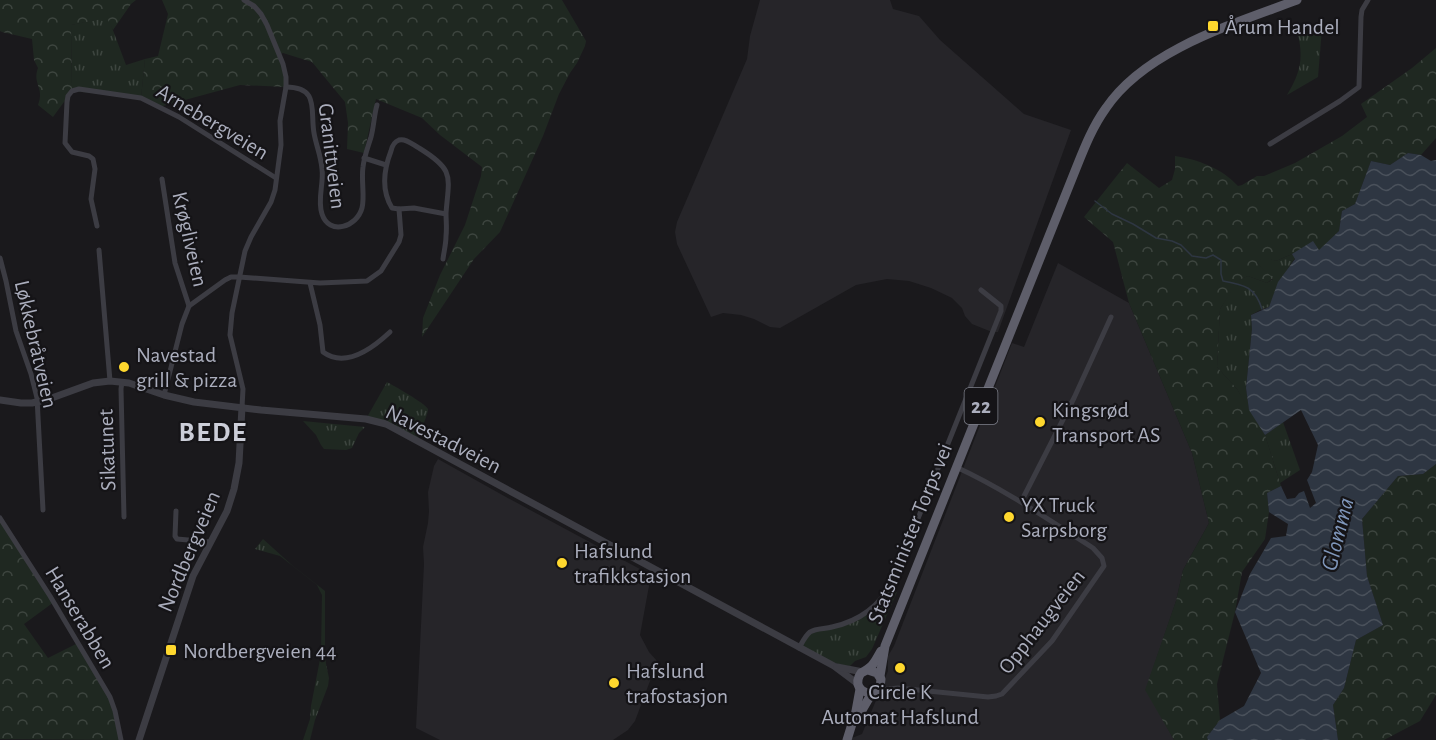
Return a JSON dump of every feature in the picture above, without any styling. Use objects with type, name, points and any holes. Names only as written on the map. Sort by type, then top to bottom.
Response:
[{"type":"highway","name":"Statsminister Torps vei","points":[[866,671],[885,646],[1077,166],[1107,106],[1123,88],[1166,54],[1297,0]]},
{"type":"highway","name":"Statsminister Torps vei","points":[[884,680],[885,646]]},
{"type":"highway","points":[[866,671],[874,671],[884,680]]},
{"type":"highway","name":"22","points":[[847,740],[859,687],[858,677],[866,671]]},
{"type":"highway","name":"22","points":[[851,729],[884,680]]},
{"type":"highway","points":[[859,687],[866,693],[875,692]]},
{"type":"street","name":"Nordbergveien","points":[[139,740],[193,576],[227,511],[239,463],[243,389],[230,335],[232,313],[245,251],[275,190],[281,145],[280,121],[286,87],[283,64],[267,25],[254,6],[244,0]]},
{"type":"street","points":[[1270,144],[1359,87],[1361,17],[1368,0]]},
{"type":"street","name":"Granittveien","points":[[286,87],[302,89],[311,100],[314,118],[313,131],[323,171],[321,207],[325,221],[339,228],[346,226],[358,216],[362,209],[364,158],[372,134],[377,105]]},
{"type":"street","name":"Arnebergveien","points":[[97,226],[91,199],[95,169],[93,159],[72,152],[65,143],[68,96],[72,91],[79,89],[141,98],[179,117],[276,178]]},
{"type":"street","points":[[443,259],[447,238],[449,178],[440,163],[431,156],[406,140],[395,141],[384,172],[388,202],[392,208],[414,208],[446,214]]},
{"type":"street","name":"Granittveien","points":[[364,158],[386,165]]},
{"type":"street","name":"Krøgliveien","points":[[162,179],[175,263],[189,306]]},
{"type":"street","points":[[239,277],[310,283],[367,281],[381,271],[399,242],[401,218],[399,209]]},
{"type":"street","points":[[99,250],[110,381]]},
{"type":"street","name":"Løkkebråtveien","points":[[0,258],[16,331],[31,374],[37,402],[43,510]]},
{"type":"street","name":"Krøgliveien","points":[[165,395],[182,324],[189,306],[225,280],[239,277]]},
{"type":"street","points":[[310,283],[320,325],[323,352],[328,356],[338,359],[360,354],[380,342],[390,332]]},
{"type":"street","points":[[799,648],[810,632],[816,629],[843,625],[860,618],[871,610],[888,591],[1001,311],[1001,306],[981,290]]},
{"type":"street","points":[[1021,502],[1074,398],[1111,317]]},
{"type":"street","name":"Navestadveien","points":[[0,400],[21,403],[37,402],[93,382],[110,381],[122,382],[194,402],[366,419],[386,424],[834,666],[859,687]]},
{"type":"street","name":"Sikatunet","points":[[122,382],[120,389],[124,517]]},
{"type":"street","name":"Opphaugveien","points":[[898,688],[988,697],[1002,694],[1052,641],[1104,566],[1102,558],[1093,548],[1021,502],[956,467]]},
{"type":"street","points":[[176,511],[175,536],[177,539],[210,543]]},
{"type":"street","name":"Hanserabben","points":[[0,518],[110,697],[121,740]]},
{"type":"street","name":"Navestadveien","points":[[834,666],[866,671]]},
{"type":"street","points":[[884,680],[898,688]]},
{"type":"street","points":[[875,692],[898,688]]},
{"type":"shaded area","points":[[760,0],[890,0],[893,9],[919,16],[940,40],[1024,114],[1071,130],[998,332],[972,324],[962,308],[952,298],[909,281],[887,279],[856,285],[780,328],[770,327],[741,315],[723,313],[711,317],[677,244],[675,232],[677,222],[747,59],[750,36]]},
{"type":"shaded area","points":[[1058,263],[1129,303],[1192,453],[1209,523],[1183,570],[1176,601],[1146,689],[1174,740],[851,740],[862,734],[888,671],[888,656],[894,646],[1012,343],[1024,347]]},
{"type":"shaded area","points":[[438,459],[651,575],[640,635],[657,661],[635,721],[628,730],[613,740],[440,740],[416,728],[423,547],[428,523],[428,492]]},
{"type":"green space","points":[[0,0],[136,0],[113,30],[107,18],[71,25],[72,91],[53,117],[38,105],[40,94],[36,78],[38,68],[34,60],[32,39],[0,31]]},
{"type":"green space","points":[[162,0],[562,0],[586,41],[577,63],[559,94],[500,232],[474,259],[422,337],[423,318],[440,275],[465,225],[482,167],[422,118],[376,99],[364,153],[347,149],[348,123],[345,102],[312,62],[283,53],[280,54],[286,87],[240,85],[159,107],[141,98],[145,59],[158,56],[168,14]]},
{"type":"green space","points":[[108,17],[126,65],[145,59],[141,98],[72,91],[71,25]]},
{"type":"green space","points":[[1322,28],[1318,77],[1287,95],[1300,64],[1297,31]]},
{"type":"green space","points":[[1436,48],[1436,138],[1421,155],[1408,153],[1390,165],[1371,161],[1355,204],[1342,211],[1339,231],[1319,251],[1292,254],[1276,261],[1263,257],[1257,263],[1273,278],[1267,283],[1248,276],[1239,280],[1220,309],[1217,367],[1237,389],[1265,435],[1281,486],[1267,493],[1269,512],[1265,539],[1242,572],[1235,612],[1217,684],[1220,720],[1207,737],[1208,740],[1174,740],[1145,690],[1176,601],[1183,570],[1209,523],[1192,453],[1129,303],[1113,242],[1084,217],[1127,163],[1159,188],[1172,180],[1175,156],[1209,166],[1238,186],[1257,176],[1264,176],[1295,163],[1342,136],[1367,117],[1361,104]]},
{"type":"green space","points":[[1292,254],[1295,258],[1279,282],[1269,307],[1251,315],[1252,329],[1246,388],[1249,410],[1237,389],[1217,367],[1220,309],[1238,280],[1248,276],[1267,283],[1273,279],[1257,263],[1263,256],[1276,261]]},
{"type":"green space","points":[[387,382],[428,409],[417,441],[366,419]]},
{"type":"green space","points":[[303,421],[365,427],[359,433],[352,448],[324,449],[316,435]]},
{"type":"green space","points":[[1283,422],[1300,470],[1280,483],[1265,435]]},
{"type":"green space","points":[[1436,464],[1436,695],[1420,721],[1384,740],[1338,740],[1333,705],[1344,688],[1356,640],[1383,625],[1367,576],[1362,519],[1398,476],[1423,474]]},
{"type":"green space","points":[[0,518],[54,602],[24,624],[48,658],[78,643],[110,697],[121,740],[0,739]]},
{"type":"green space","points":[[263,539],[325,591],[325,650],[329,678],[310,740],[303,740],[310,719],[321,654],[322,595],[317,585],[280,556],[255,549]]},
{"type":"green space","points":[[888,591],[897,592],[872,649],[866,657],[855,661],[850,666],[824,660],[799,648],[810,632],[860,618]]},
{"type":"water","name":"Glomma","points":[[1408,153],[1421,155],[1431,161],[1436,160],[1436,464],[1423,474],[1398,476],[1362,519],[1367,576],[1383,625],[1356,640],[1344,688],[1333,705],[1338,740],[1208,740],[1207,737],[1220,720],[1244,706],[1261,673],[1235,612],[1250,574],[1271,538],[1286,536],[1288,524],[1269,512],[1267,493],[1281,486],[1287,499],[1295,498],[1304,491],[1310,508],[1316,503],[1307,480],[1312,472],[1318,445],[1301,410],[1265,435],[1249,410],[1246,388],[1252,329],[1251,315],[1269,307],[1278,282],[1295,259],[1292,254],[1313,241],[1319,250],[1339,231],[1342,211],[1355,204],[1371,161],[1390,165]]},
{"type":"waterway","points":[[1095,201],[1112,214],[1156,238],[1181,245],[1192,256],[1206,258],[1213,255],[1221,260],[1223,281],[1248,288],[1256,296],[1262,309]]},
{"type":"place","name":"Årum Handel","points":[[1213,26]]},
{"type":"place","name":"Navestad grill & pizza","points":[[124,367]]},
{"type":"place","name":"Kingsrød Transport AS","points":[[1040,422]]},
{"type":"place","name":"YX Truck Sarpsborg","points":[[1009,517]]},
{"type":"place","name":"Hafslund trafikkstasjon","points":[[562,563]]},
{"type":"place","name":"Nordbergveien 44","points":[[171,650]]},
{"type":"place","name":"Circle K Automat Hafslund","points":[[900,668]]},
{"type":"place","name":"Hafslund trafostasjon","points":[[614,683]]},
{"type":"district","name":"BEDE","points":[[213,431]]}]
